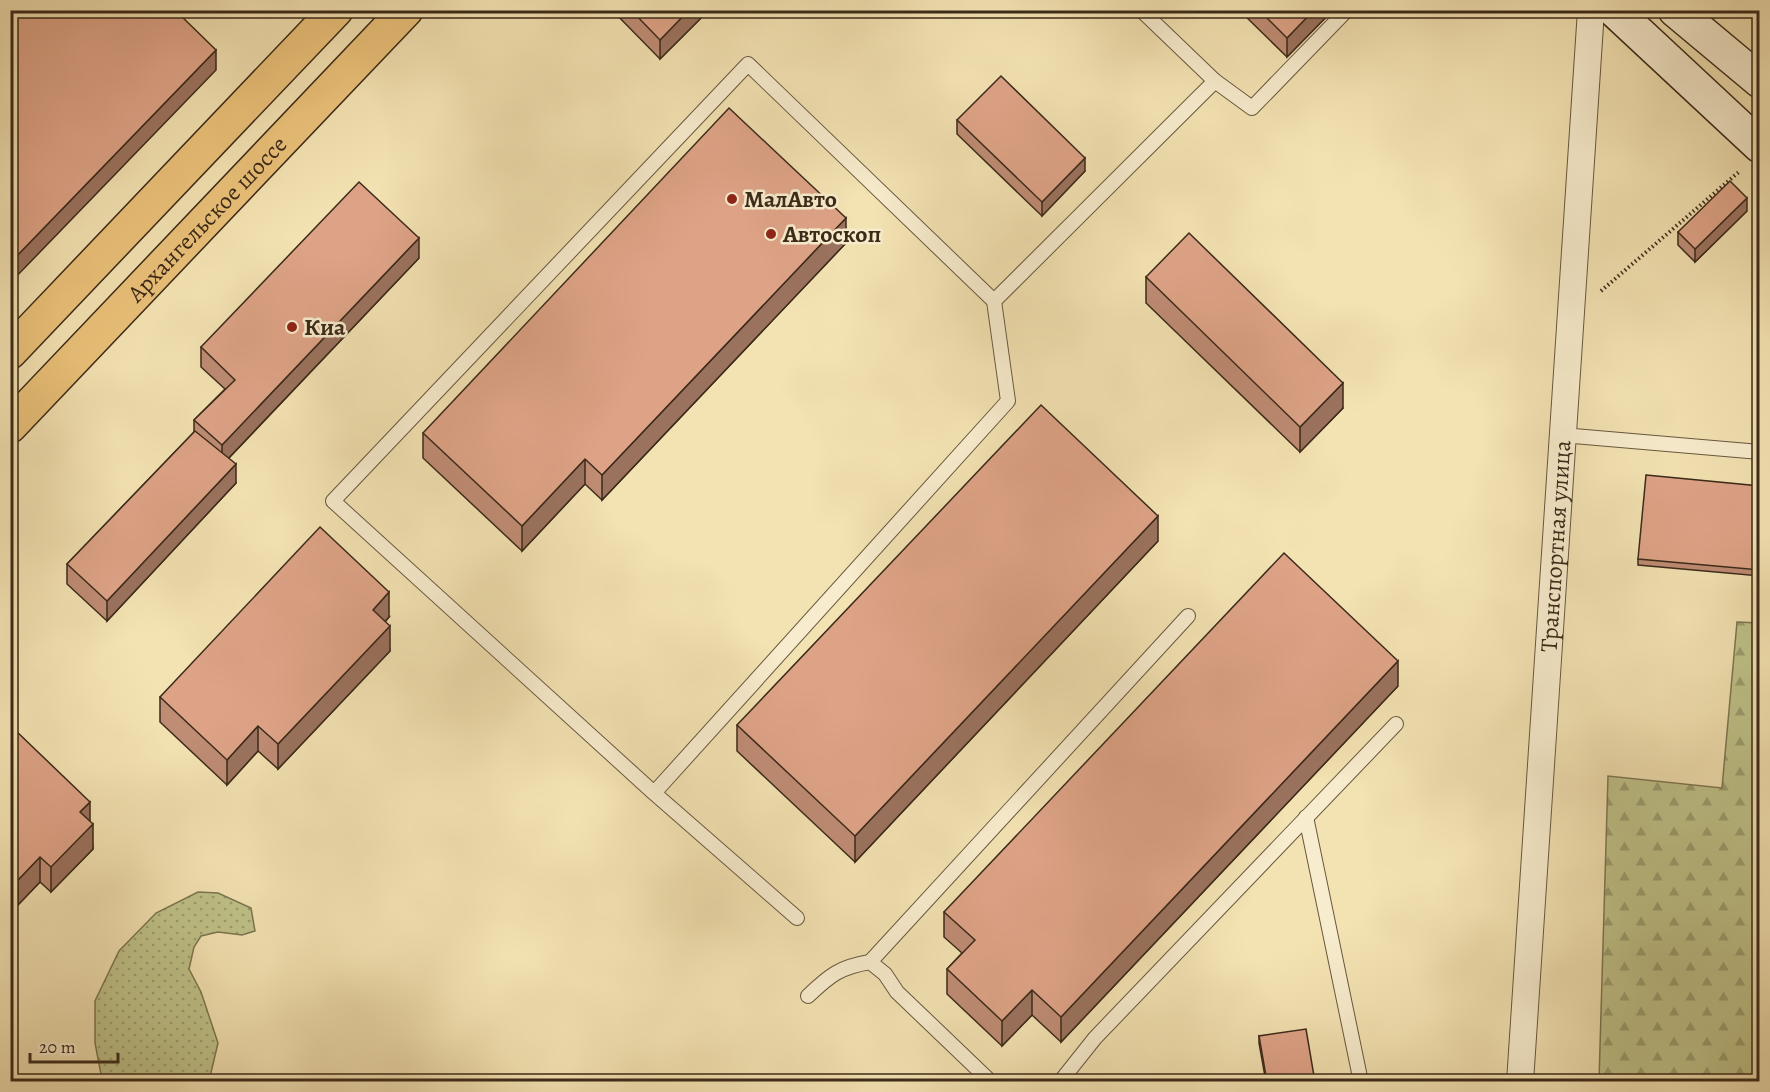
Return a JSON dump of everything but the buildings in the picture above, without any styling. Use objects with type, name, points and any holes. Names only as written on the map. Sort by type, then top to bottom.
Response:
[{"type":"main road","name":"Архангельское шоссе","points":[[10,352],[336,10]]},
{"type":"main road","name":"Архангельское шоссе","points":[[10,426],[406,10]]},
{"type":"main road","points":[[1614,10],[1752,157]]},
{"type":"main road","points":[[1675,10],[1760,81]]},
{"type":"main road","points":[[91,268],[129,301]]},
{"type":"street","name":"Транспортная улица","points":[[1520,1082],[1591,10]]},
{"type":"lane","points":[[1141,10],[1215,81],[1252,108],[1347,10]]},
{"type":"lane","points":[[654,793],[1008,401],[994,301],[748,64],[333,501],[654,793],[797,918]]},
{"type":"lane","points":[[994,301],[1215,81]]},
{"type":"lane","points":[[1562,435],[1760,452]]},
{"type":"lane","points":[[808,996],[825,980],[848,965],[870,962],[1188,616]]},
{"type":"lane","points":[[1059,1082],[1095,1038],[1396,724]]},
{"type":"lane","points":[[1306,817],[1361,1082]]},
{"type":"lane","points":[[870,962],[885,974],[897,992],[991,1082]]},
{"type":"path","points":[[1569,318],[1752,157]]},
{"type":"green space","points":[[1737,622],[1760,623],[1759,1081],[1599,1081],[1608,776],[1722,788]]},
{"type":"green space","points":[[198,892],[218,893],[251,908],[255,931],[242,935],[218,932],[201,936],[194,947],[189,969],[201,992],[218,1043],[209,1081],[99,1081],[101,1074],[95,1043],[95,1001],[119,951],[156,913]]},
{"type":"place","name":"МалАвто","points":[[732,199]]},
{"type":"place","name":"Автоскоп","points":[[771,234]]},
{"type":"place","name":"Киа","points":[[292,327]]}]
